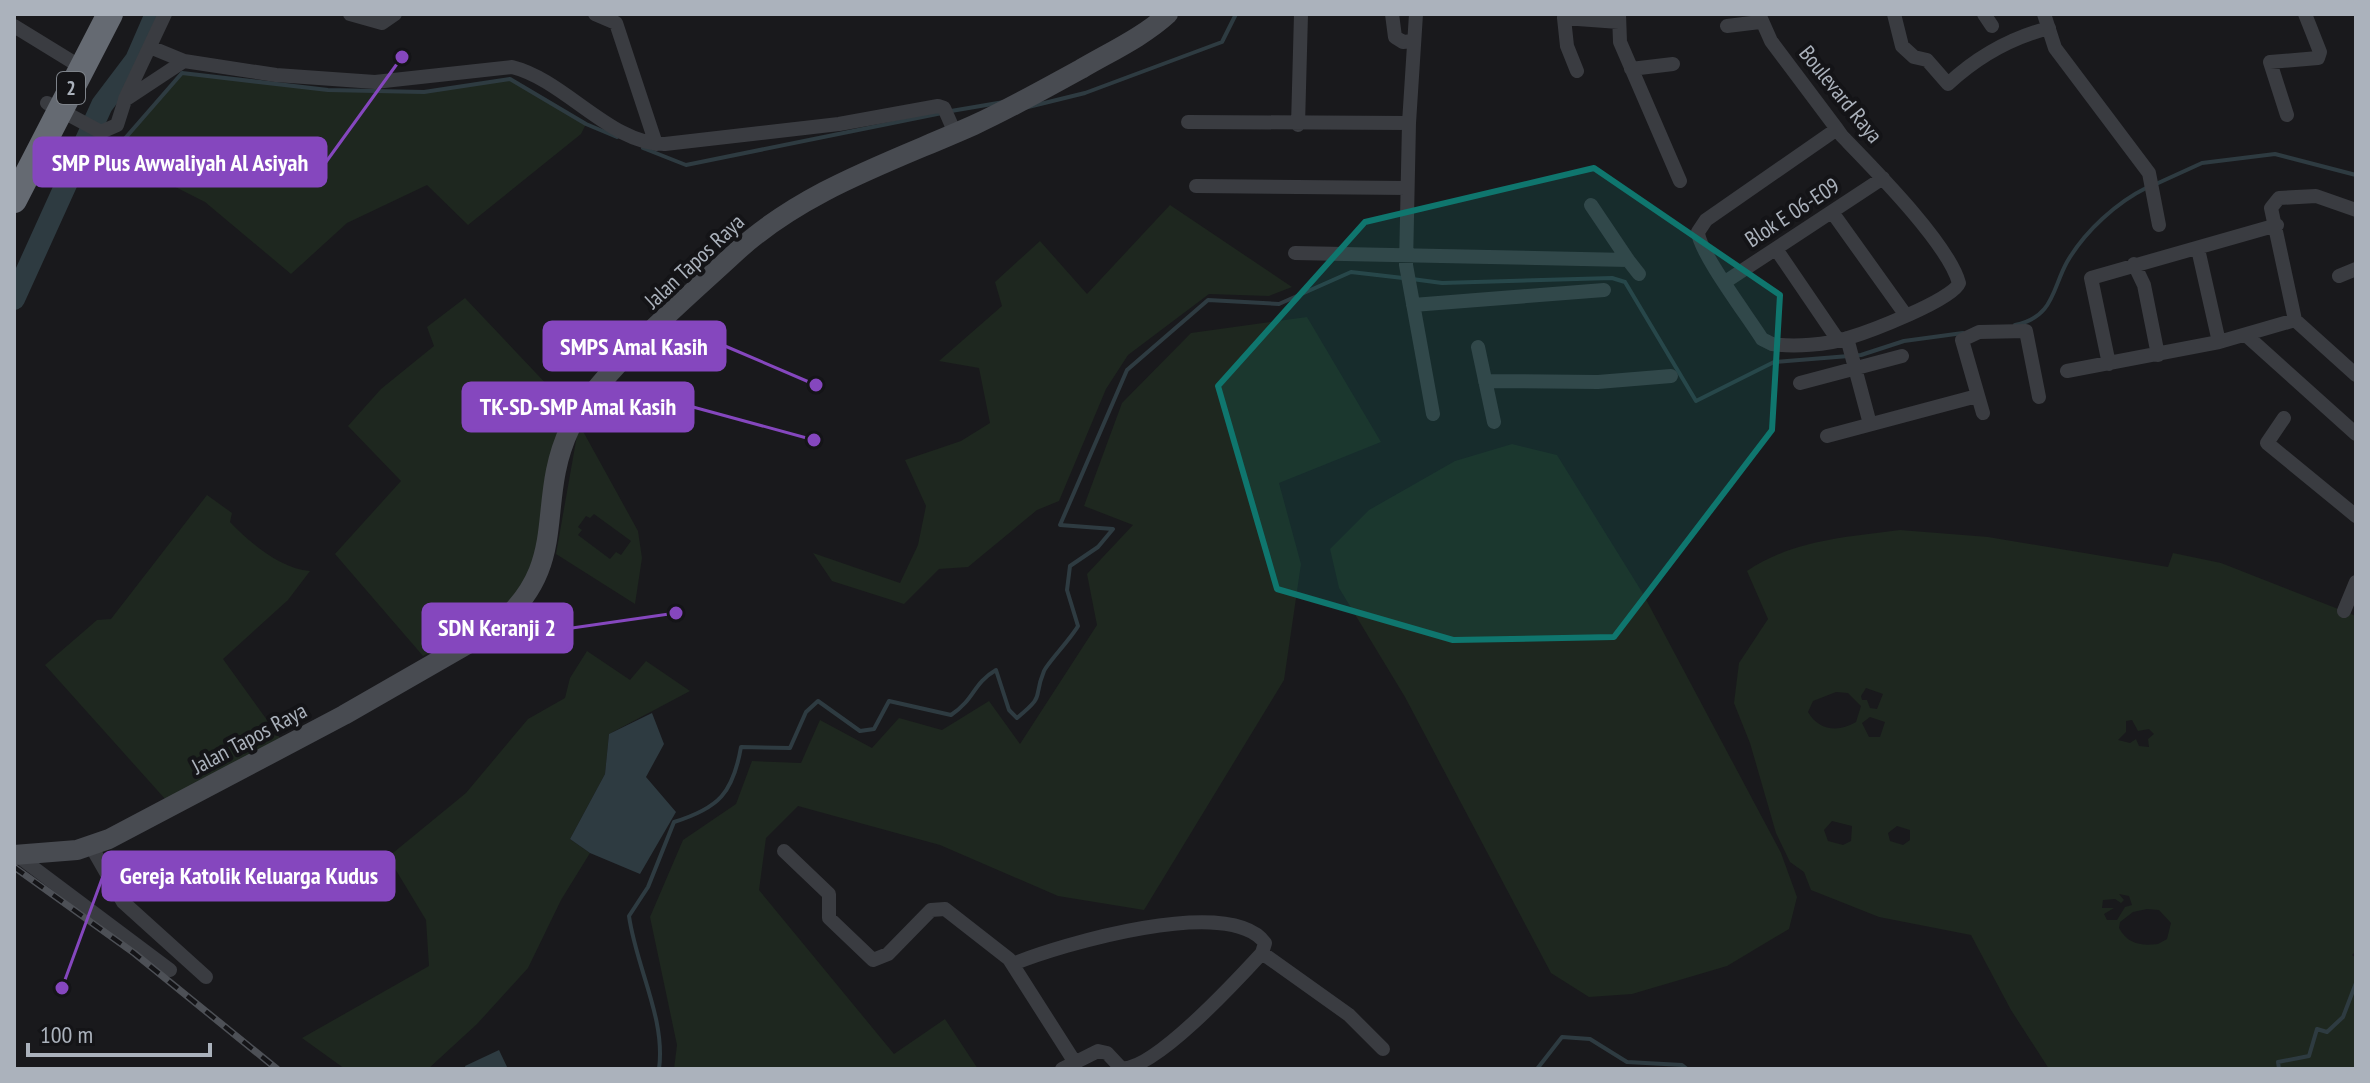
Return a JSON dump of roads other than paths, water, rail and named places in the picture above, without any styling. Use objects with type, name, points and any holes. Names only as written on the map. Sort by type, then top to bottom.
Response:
[{"type":"highway","name":"2","points":[[14,167],[62,111],[71,61],[96,14]]},
{"type":"highway","name":"2","points":[[14,200],[110,14]]},
{"type":"main road","name":"Jalan Tapos Raya","points":[[15,854],[58,853],[91,846],[344,715],[492,630],[512,614],[540,574],[547,554],[560,461],[569,430],[603,382],[767,226],[949,121],[1016,104],[1128,43],[1168,14]]},
{"type":"street","points":[[62,111],[101,132],[117,125],[125,100],[165,14]]},
{"type":"street","points":[[350,14],[382,23],[395,14]]},
{"type":"street","points":[[595,14],[616,23],[656,144]]},
{"type":"street","points":[[1298,125],[1301,14]]},
{"type":"street","points":[[1392,14],[1395,37],[1403,42],[1413,41]]},
{"type":"street","points":[[1416,14],[1409,123],[1406,260],[1433,414]]},
{"type":"street","points":[[1894,14],[1902,46],[1914,57],[1927,60],[1939,78],[1948,84],[1987,53],[2046,21],[2055,48],[2149,173],[2159,225]]},
{"type":"street","points":[[2287,115],[2270,62],[2318,58],[2320,52],[2305,14]]},
{"type":"street","points":[[1577,71],[1567,46],[1564,17],[1619,18],[1620,42],[1680,181]]},
{"type":"street","name":"Boulevard Raya","points":[[1727,26],[1759,18],[1837,129],[1928,233],[1959,280],[1954,291],[1905,314]]},
{"type":"street","points":[[14,26],[71,61]]},
{"type":"street","points":[[150,47],[184,61],[276,75],[375,82],[512,67],[533,74],[640,142],[656,144],[839,124],[938,106],[949,121]]},
{"type":"street","points":[[125,100],[184,61]]},
{"type":"street","points":[[1631,69],[1673,64]]},
{"type":"street","points":[[1188,122],[1298,125],[1409,123]]},
{"type":"street","points":[[1837,129],[1700,228],[1699,241],[1767,342],[1902,356]]},
{"type":"street","name":"Blok E 06-E09","points":[[1725,282],[1883,178]]},
{"type":"street","points":[[1196,186],[1407,188]]},
{"type":"street","points":[[2353,368],[2295,320],[2285,287],[2277,225],[2271,208],[2279,198],[2316,196],[2356,210]]},
{"type":"street","points":[[1591,205],[1639,274]]},
{"type":"street","points":[[1800,383],[1905,314],[1832,212]]},
{"type":"street","points":[[2109,364],[2091,278],[2277,225]]},
{"type":"street","points":[[1776,249],[1848,350],[1870,424]]},
{"type":"street","points":[[2198,249],[2219,342]]},
{"type":"street","points":[[1295,253],[1406,260],[1628,260]]},
{"type":"street","points":[[2134,264],[2144,285],[2158,355]]},
{"type":"street","points":[[2339,276],[2356,269]]},
{"type":"street","points":[[1411,298],[1604,290]]},
{"type":"street","points":[[2067,371],[2247,336],[2295,320]]},
{"type":"street","points":[[1983,413],[1963,346],[1964,337],[1979,332],[2021,329],[2029,335],[2039,397]]},
{"type":"street","points":[[2247,336],[2356,434]]},
{"type":"street","points":[[1478,347],[1494,422]]},
{"type":"street","points":[[1485,381],[1598,382],[1671,376]]},
{"type":"street","points":[[1827,436],[1977,396]]},
{"type":"street","points":[[2284,418],[2265,441],[2356,516]]},
{"type":"street","points":[[2344,611],[2356,582]]},
{"type":"street","points":[[91,846],[123,902],[206,977]]},
{"type":"street","points":[[784,851],[829,894],[829,918],[873,960],[888,954],[931,910],[938,907],[980,934],[1013,964],[1068,1065],[1098,1051],[1107,1053],[1121,1068],[1137,1065],[1186,1031],[1262,953],[1265,943],[1260,936],[1244,928],[1172,923],[1117,931],[1013,964]]},
{"type":"street","points":[[15,854],[170,970]]},
{"type":"street","points":[[1262,953],[1349,1015],[1383,1049]]},
{"type":"waterway","points":[[14,299],[102,105],[136,60],[156,14]]},
{"type":"waterway","points":[[1024,108],[1085,93],[1222,42],[1236,14]]},
{"type":"waterway","points":[[84,149],[121,143],[182,73],[328,90],[424,92],[510,79],[586,124],[617,137]]},
{"type":"waterway","points":[[951,111],[1004,102]]},
{"type":"waterway","points":[[643,148],[686,165],[942,113]]},
{"type":"waterway","points":[[2156,184],[2202,163],[2275,154],[2356,175]]},
{"type":"waterway","points":[[2015,325],[2028,321],[2045,309],[2074,250],[2092,229],[2125,201],[2148,187]]},
{"type":"waterway","points":[[659,1069],[658,1031],[629,916],[648,887],[674,822],[702,811],[721,796],[733,776],[741,747],[790,748],[806,712],[818,701],[860,731],[874,729],[889,701],[951,715],[996,670],[1009,710],[1017,718],[1036,700],[1044,671],[1078,626],[1067,590],[1070,566],[1098,547],[1113,529],[1060,525],[1127,370],[1208,300],[1279,304],[1351,272],[1403,278]]},
{"type":"waterway","points":[[1412,279],[1442,283],[1612,278],[1625,282],[1696,401],[1774,362],[1861,355],[1904,341],[1963,333]]},
{"type":"waterway","points":[[2279,1069],[2278,1062],[2309,1056],[2317,1029],[2327,1032],[2343,1017],[2356,983]]},
{"type":"waterway","points":[[1537,1069],[1562,1037],[1590,1039],[1627,1062],[1682,1065],[1687,1069]]},
{"type":"railway","points":[[14,867],[134,953],[277,1069]]},
{"type":"place","name":"SMP Plus Awwaliyah Al Asiyah","points":[[402,57]]},
{"type":"place","name":"SMPS Amal Kasih","points":[[816,385]]},
{"type":"place","name":"TK-SD-SMP Amal Kasih","points":[[814,440]]},
{"type":"place","name":"SDN Keranji 2","points":[[676,613]]},
{"type":"place","name":"Gereja Katolik Keluarga Kudus","points":[[62,988]]}]
